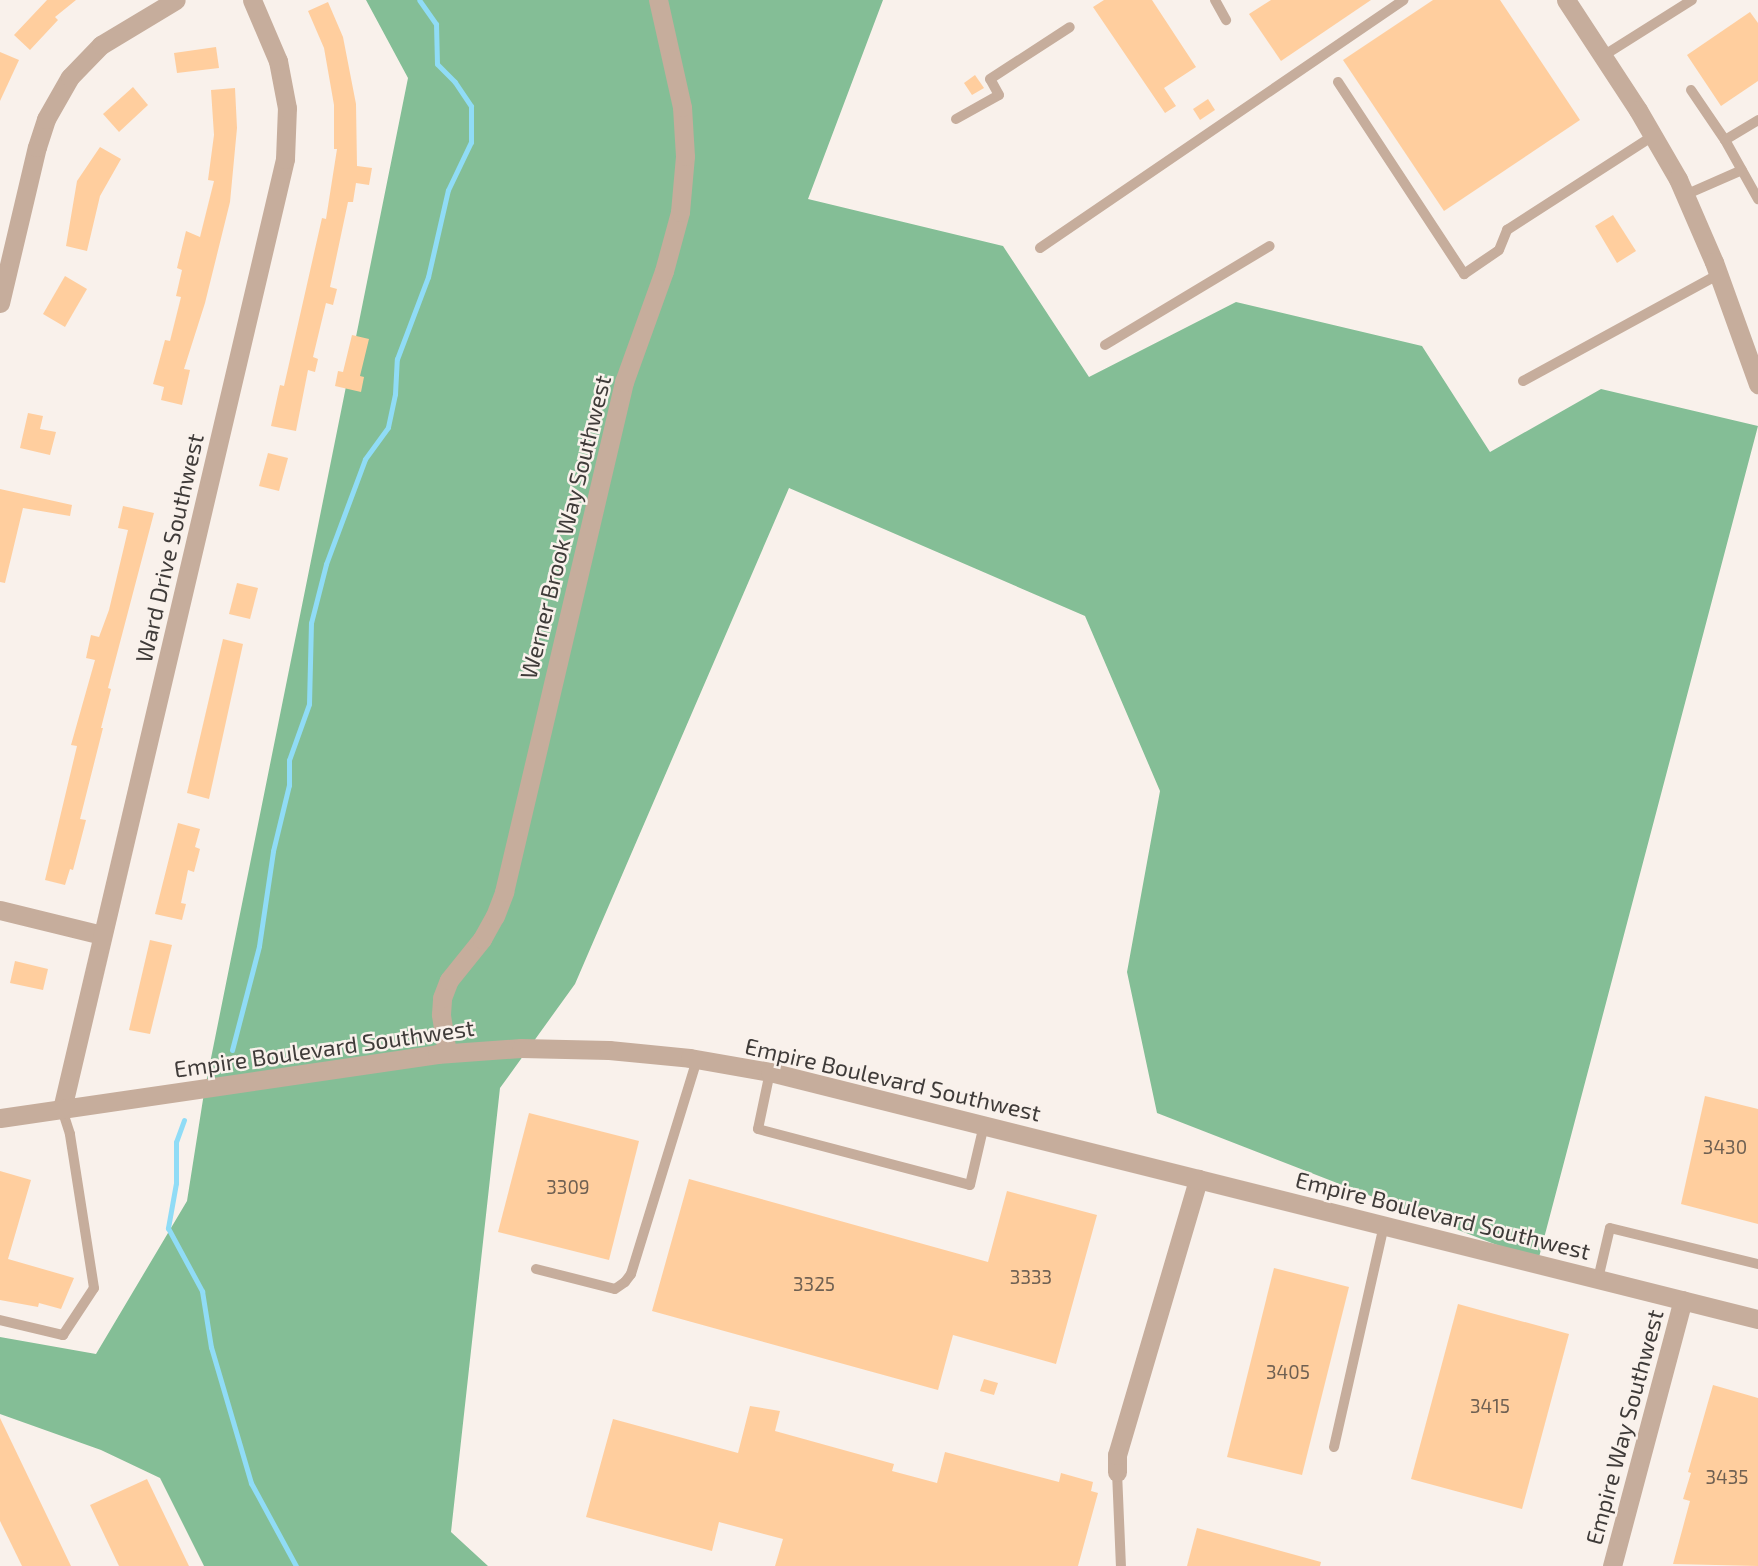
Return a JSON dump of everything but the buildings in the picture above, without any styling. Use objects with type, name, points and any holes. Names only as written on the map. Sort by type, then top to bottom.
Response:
[{"type":"street","points":[[0,303],[37,147],[46,119],[70,77],[101,45],[176,0]]},
{"type":"street","name":"Ward Drive Southwest","points":[[62,1109],[285,159],[287,108],[278,61],[252,0]]},
{"type":"street","name":"Werner Brook Way Southwest","points":[[447,1053],[441,1014],[442,998],[449,980],[482,939],[504,892],[624,382],[664,271],[680,212],[685,156],[682,107],[658,0]]},
{"type":"street","points":[[1566,0],[1653,136],[1685,195],[1718,274],[1758,384]]},
{"type":"street","points":[[0,910],[103,934]]},
{"type":"street","name":"Empire Boulevard Southwest","points":[[0,1119],[447,1053],[521,1048],[610,1050],[697,1059],[770,1072],[1758,1319]]},
{"type":"street","points":[[1117,1472],[1117,1455],[1198,1179]]},
{"type":"street","name":"Empire Way Southwest","points":[[1612,1566],[1683,1300]]},
{"type":"lane","points":[[1215,0],[1226,20]]},
{"type":"lane","points":[[1040,248],[1404,0]]},
{"type":"lane","points":[[1603,56],[1692,0]]},
{"type":"lane","points":[[956,119],[999,95],[990,79],[1070,27]]},
{"type":"lane","points":[[1338,82],[1464,274],[1499,250],[1507,230],[1653,136]]},
{"type":"lane","points":[[1691,90],[1725,140],[1758,199]]},
{"type":"lane","points":[[1725,140],[1758,120]]},
{"type":"lane","points":[[1685,195],[1742,170]]},
{"type":"lane","points":[[1105,345],[1270,246]]},
{"type":"lane","points":[[1522,381],[1718,274]]},
{"type":"lane","points":[[536,1269],[615,1289],[625,1282],[631,1274],[697,1059]]},
{"type":"lane","points":[[770,1072],[758,1129],[970,1185],[984,1125]]},
{"type":"lane","points":[[0,1320],[63,1335],[93,1288],[71,1134],[62,1109]]},
{"type":"lane","points":[[1334,1447],[1384,1225]]},
{"type":"lane","points":[[1598,1279],[1610,1228],[1758,1264]]},
{"type":"lane","points":[[1117,1472],[1121,1566]]},
{"type":"green space","points":[[366,0],[883,0],[808,199],[1003,246],[1089,377],[1236,302],[1422,346],[1490,452],[1601,389],[1758,426],[1538,1261],[1157,1113],[1127,972],[1160,791],[1085,616],[789,488],[575,984],[500,1088],[451,1532],[488,1566],[204,1566],[160,1478],[101,1450],[0,1414],[0,1337],[96,1354],[187,1201],[204,1093],[408,78]]},
{"type":"waterway","points":[[232,1050],[259,946],[273,851],[289,785],[289,760],[309,704],[311,623],[326,564],[365,459],[388,427],[395,394],[397,359],[428,277],[448,190],[471,142],[471,106],[455,82],[437,64],[436,24],[419,0]]},
{"type":"waterway","points":[[184,1120],[176,1142],[176,1183],[168,1228],[202,1291],[211,1347],[251,1483],[296,1566]]}]
